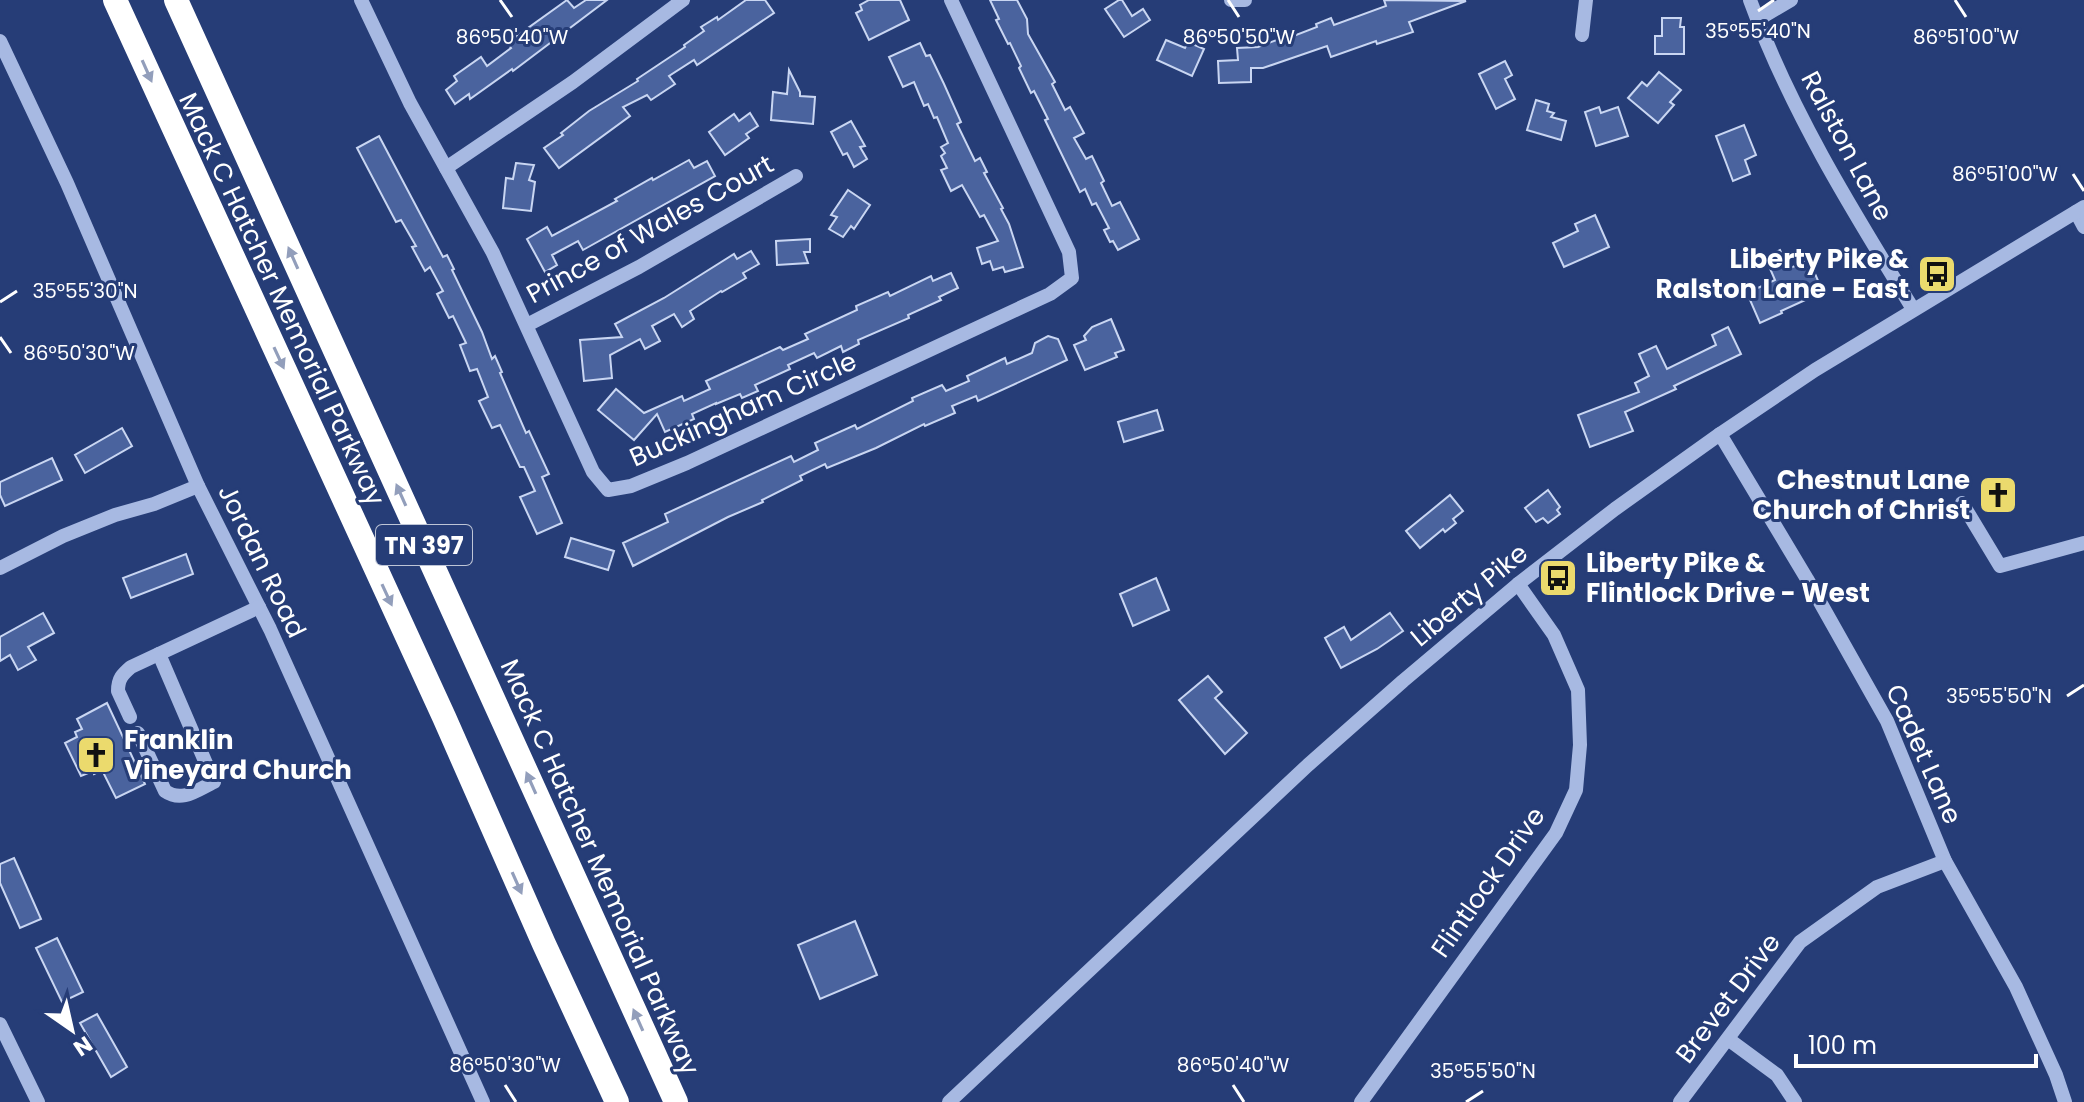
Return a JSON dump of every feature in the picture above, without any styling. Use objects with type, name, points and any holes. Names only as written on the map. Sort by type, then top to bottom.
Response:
[{"type":"highway","name":"Mack C Hatcher Memorial Parkway","points":[[115,0],[617,1102]]},
{"type":"highway","name":"Mack C Hatcher Memorial Parkway","points":[[176,0],[676,1102]]},
{"type":"street","name":"Buckingham Circle","points":[[361,0],[410,103],[493,253],[593,472],[608,490],[631,486],[687,463],[1050,294],[1072,278],[1069,252],[951,0]]},
{"type":"street","points":[[446,168],[573,82],[683,0]]},
{"type":"street","points":[[1231,0],[1245,0]]},
{"type":"street","points":[[1582,35],[1586,0]]},
{"type":"street","name":"Ralston Lane","points":[[1750,0],[1792,100],[1862,227],[1913,309]]},
{"type":"street","points":[[1757,20],[1791,0]]},
{"type":"street","name":"Jordan Road","points":[[0,41],[67,183],[198,486],[259,607],[483,1102]]},
{"type":"street","name":"Prince of Wales Court","points":[[527,325],[639,267],[796,176]]},
{"type":"street","points":[[2080,209],[2084,227]]},
{"type":"street","name":"Liberty Pike","points":[[949,1102],[1308,765],[1518,584],[1615,509],[1815,370],[2080,209]]},
{"type":"street","name":"Cadet Lane","points":[[1720,434],[1887,721],[1945,861],[2016,987],[2065,1102]]},
{"type":"street","points":[[0,568],[76,530],[198,486]]},
{"type":"street","points":[[1962,503],[2000,566],[2084,543]]},
{"type":"street","name":"Flintlock Drive","points":[[1361,1102],[1556,833],[1576,790],[1580,745],[1578,690],[1554,635],[1518,584]]},
{"type":"street","points":[[130,717],[118,691],[120,677],[131,667],[259,607]]},
{"type":"street","points":[[138,733],[165,791],[171,796],[181,798],[214,782],[159,654]]},
{"type":"street","name":"Brevet Drive","points":[[1680,1102],[1800,942],[1877,887],[1945,861]]},
{"type":"street","points":[[0,1024],[38,1102]]},
{"type":"street","points":[[1728,1039],[1777,1075],[1795,1102]]},
{"type":"building","points":[[567,0],[574,8],[586,0],[607,0],[513,71],[470,99],[469,94],[455,104],[446,90],[457,81],[454,76],[481,57],[487,66],[511,48],[507,43]]},
{"type":"building","points":[[746,0],[765,0],[774,13],[697,65],[694,60],[669,76],[675,84],[651,100],[647,95],[623,107],[630,116],[559,168],[544,148],[589,111],[685,47],[704,31],[701,27],[717,17],[718,20]]},
{"type":"building","points":[[869,0],[900,0],[909,20],[869,40],[856,13],[862,10],[860,5]]},
{"type":"building","points":[[990,0],[1017,0],[1027,19],[1028,34],[1055,82],[1052,84],[1065,110],[1070,107],[1084,133],[1074,138],[1086,159],[1092,156],[1112,206],[1120,202],[1139,239],[1118,250],[1113,241],[1110,242],[1104,230],[1109,228],[1096,203],[1092,205],[1085,189],[1080,192],[1045,120],[1048,119],[1034,91],[1031,93],[1010,43],[996,20],[999,19]]},
{"type":"building","points":[[1119,0],[1132,16],[1143,9],[1150,20],[1124,37],[1105,9]]},
{"type":"building","points":[[1384,0],[1466,1],[1409,22],[1413,32],[1377,44],[1376,41],[1331,57],[1327,46],[1263,68],[1251,68],[1251,82],[1219,83],[1218,61],[1238,60],[1237,48],[1258,47],[1291,37],[1331,18],[1334,25],[1386,6]]},
{"type":"building","points":[[1662,18],[1681,18],[1684,54],[1655,54],[1655,36],[1662,36]]},
{"type":"building","points":[[1166,40],[1185,48],[1188,42],[1204,49],[1192,76],[1157,60]]},
{"type":"building","points":[[920,43],[926,56],[930,55],[944,84],[961,122],[957,124],[975,161],[980,158],[987,172],[984,173],[1003,208],[1023,267],[1005,272],[1003,267],[993,270],[990,261],[982,264],[977,248],[998,241],[962,185],[951,191],[941,170],[947,168],[941,156],[945,153],[941,147],[948,143],[937,117],[934,118],[928,104],[924,106],[914,82],[903,87],[889,57]]},
{"type":"building","points":[[1505,61],[1512,75],[1505,79],[1515,99],[1496,109],[1479,74]]},
{"type":"building","points":[[789,70],[800,96],[815,97],[813,124],[771,120],[773,92],[787,94]]},
{"type":"building","points":[[1659,72],[1681,90],[1670,102],[1674,105],[1658,123],[1628,98],[1642,82],[1647,86]]},
{"type":"building","points":[[1536,100],[1549,104],[1547,111],[1554,113],[1551,117],[1566,121],[1561,140],[1527,130]]},
{"type":"building","points":[[1599,107],[1601,113],[1618,107],[1628,136],[1596,146],[1585,112]]},
{"type":"building","points":[[750,113],[758,126],[746,134],[749,138],[725,155],[709,132],[734,114],[739,121]]},
{"type":"building","points":[[851,121],[865,146],[860,147],[867,159],[854,167],[847,153],[843,155],[831,132]]},
{"type":"building","points":[[1744,125],[1756,155],[1745,160],[1750,174],[1733,181],[1716,136]]},
{"type":"building","points":[[379,136],[443,257],[447,255],[492,359],[495,356],[526,433],[529,431],[549,474],[542,477],[562,523],[537,534],[520,497],[535,491],[500,425],[492,428],[479,401],[488,397],[477,369],[470,371],[460,345],[466,343],[453,316],[449,318],[437,294],[443,291],[430,267],[425,271],[412,247],[416,246],[401,220],[396,222],[357,148]]},
{"type":"building","points":[[689,160],[694,168],[707,161],[715,176],[583,250],[578,241],[552,255],[557,265],[545,272],[527,239],[547,227],[552,236]]},
{"type":"building","points":[[516,163],[534,165],[529,180],[535,182],[531,211],[503,208],[506,178],[513,179]]},
{"type":"building","points":[[848,190],[870,205],[854,229],[851,226],[843,237],[829,229],[837,217],[831,215]]},
{"type":"building","points":[[1595,215],[1609,247],[1564,267],[1553,243],[1578,231],[1575,224]]},
{"type":"building","points":[[810,239],[810,252],[804,252],[808,263],[777,265],[776,241]]},
{"type":"building","points":[[1780,250],[1788,269],[1809,260],[1823,292],[1760,323],[1747,293],[1775,280],[1765,257]]},
{"type":"building","points":[[751,251],[759,264],[743,273],[746,278],[690,311],[694,319],[682,327],[674,314],[652,326],[660,341],[645,349],[640,339],[610,355],[612,378],[584,381],[580,340],[622,337],[615,324],[664,298],[734,254],[737,259]]},
{"type":"building","points":[[951,273],[958,288],[939,297],[941,300],[908,315],[909,318],[858,340],[859,344],[843,352],[841,346],[817,358],[814,353],[788,365],[790,369],[755,385],[758,391],[716,403],[692,414],[694,419],[665,432],[657,414],[634,440],[598,410],[616,389],[644,413],[682,396],[684,401],[710,389],[706,381],[780,347],[783,350],[808,339],[805,334],[857,310],[856,306],[888,292],[890,296],[931,276],[933,281]]},
{"type":"building","points":[[1111,319],[1124,350],[1115,353],[1117,357],[1085,370],[1074,345],[1086,340],[1084,336],[1092,327]]},
{"type":"building","points":[[1728,327],[1741,354],[1625,412],[1633,431],[1590,447],[1578,415],[1639,392],[1635,383],[1649,376],[1639,354],[1656,346],[1667,369],[1716,345],[1712,335]]},
{"type":"building","points":[[1048,336],[1058,339],[1067,360],[978,401],[976,396],[952,406],[955,413],[924,424],[876,448],[827,468],[825,464],[800,476],[802,480],[763,502],[633,566],[623,543],[668,522],[665,514],[791,456],[794,462],[818,450],[815,443],[855,425],[857,429],[913,401],[912,398],[942,385],[946,391],[969,381],[967,376],[1005,358],[1007,364],[1032,353],[1035,343]]},
{"type":"building","points":[[1157,410],[1163,430],[1124,442],[1118,422]]},
{"type":"building","points":[[122,428],[132,446],[85,473],[75,455]]},
{"type":"building","points":[[52,458],[62,480],[5,506],[0,495],[0,482]]},
{"type":"building","points":[[1548,490],[1560,507],[1557,510],[1560,514],[1548,523],[1543,518],[1536,522],[1525,508]]},
{"type":"building","points":[[1450,495],[1463,511],[1453,519],[1456,523],[1445,532],[1443,529],[1420,548],[1406,531]]},
{"type":"building","points":[[571,538],[614,551],[608,570],[565,557]]},
{"type":"building","points":[[186,554],[193,574],[131,598],[123,578]]},
{"type":"building","points":[[1156,578],[1169,610],[1133,626],[1120,594]]},
{"type":"building","points":[[43,613],[54,633],[28,647],[36,660],[18,670],[10,655],[0,661],[0,637]]},
{"type":"building","points":[[1390,613],[1403,631],[1341,668],[1325,638],[1344,627],[1351,640]]},
{"type":"building","points":[[1208,676],[1222,692],[1215,698],[1247,733],[1225,754],[1179,700]]},
{"type":"building","name":"Franklin Vineyard Church","points":[[107,703],[145,784],[116,798],[102,770],[81,776],[65,743],[77,737],[75,732],[82,729],[77,719]]},
{"type":"building","points":[[14,858],[41,919],[20,928],[0,883],[0,864]]},
{"type":"building","points":[[855,921],[877,975],[820,999],[798,945]]},
{"type":"building","points":[[57,938],[83,992],[62,1002],[36,948]]},
{"type":"building","points":[[97,1014],[127,1067],[111,1077],[80,1023]]},
{"type":"place","name":"Liberty Pike & Ralston Lane - East","points":[[1937,274]]},
{"type":"place","name":"Chestnut Lane Church of Christ","points":[[1998,495]]},
{"type":"place","name":"Liberty Pike & Flintlock Drive - West","points":[[1558,578]]},
{"type":"place","name":"Franklin Vineyard Church","points":[[96,755]]}]
